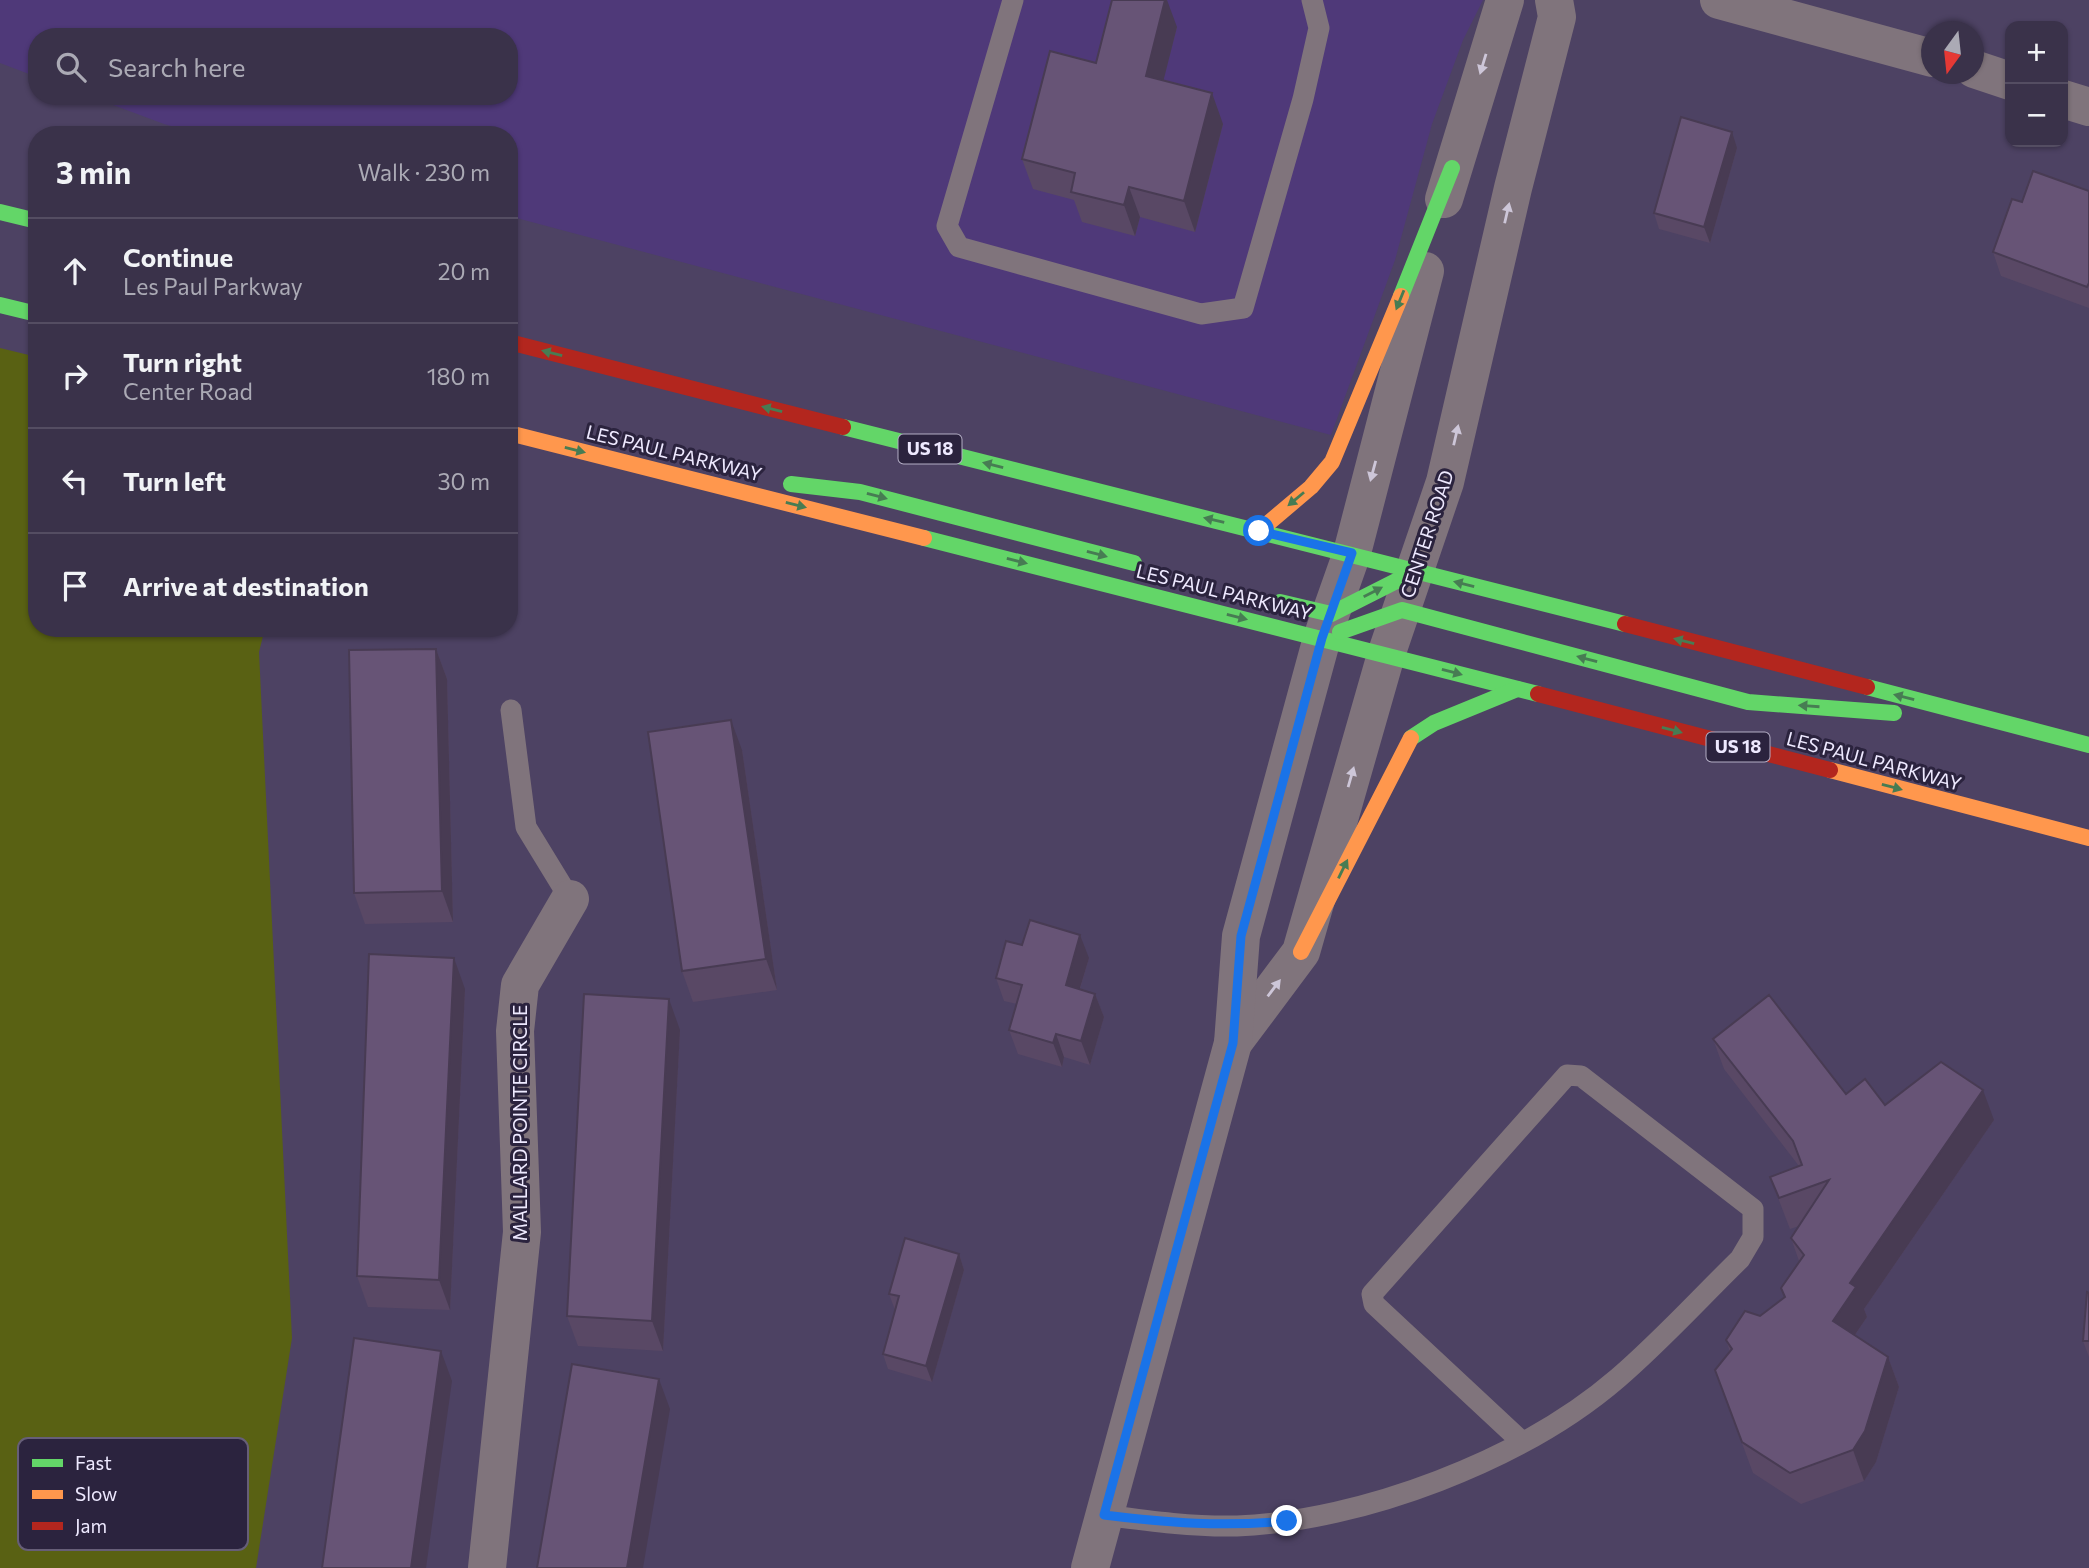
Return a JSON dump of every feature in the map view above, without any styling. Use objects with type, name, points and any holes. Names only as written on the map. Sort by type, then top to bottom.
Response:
[{"type":"main road","points":[[1259,531],[1311,487],[1332,461],[1356,410],[1452,168]]},
{"type":"main road","points":[[0,212],[28,219]]},
{"type":"main road","points":[[0,305],[28,312]]},
{"type":"main road","name":"US 18","points":[[518,344],[1352,553],[2089,744]]},
{"type":"main road","name":"LES PAUL PARKWAY","points":[[518,435],[1326,626],[1386,655],[2089,838]]},
{"type":"main road","points":[[639,466],[860,492],[1154,569]]},
{"type":"main road","points":[[1326,626],[1416,571]]},
{"type":"main road","points":[[1261,597],[1326,626],[1402,610],[1748,702],[1999,721]]},
{"type":"main road","points":[[1301,952],[1407,740],[1434,723],[1517,689]]},
{"type":"street","name":"CENTER ROAD","points":[[1090,1568],[1233,1043],[1241,936],[1326,626],[1352,553],[1452,168],[1505,0]]},
{"type":"street","name":"CENTER ROAD","points":[[1233,1043],[1301,952],[1386,655],[1445,482],[1513,188],[1557,17],[1554,0]]},
{"type":"street","points":[[1719,0],[1921,55]]},
{"type":"street","points":[[1984,73],[2005,79]]},
{"type":"street","points":[[2068,101],[2089,107]]},
{"type":"street","name":"MALLARD POINTE CIRCLE","points":[[488,1568],[522,1232],[515,1031],[520,985],[570,899]]},
{"type":"lane","points":[[1013,0],[947,226],[959,247],[1201,314],[1243,308],[1303,99],[1319,28],[1312,0]]},
{"type":"lane","points":[[511,710],[526,827],[570,899]]},
{"type":"lane","points":[[1104,1515],[1181,1525],[1237,1526],[1351,1510],[1457,1472],[1539,1435],[1618,1378],[1740,1258],[1753,1237],[1753,1209],[1581,1076],[1567,1075],[1372,1294],[1374,1304],[1522,1442]]},
{"type":"shaded area","points":[[0,0],[1483,0],[1463,40],[1432,124],[1395,260],[1331,435],[518,218],[518,126],[171,126],[113,105],[518,105],[518,28],[28,28],[28,74],[0,63]]},
{"type":"green space","points":[[0,348],[28,355],[28,637],[263,637],[259,652],[292,1338],[256,1568],[0,1568]]},
{"type":"building","points":[[1112,0],[1165,0],[1146,76],[1212,93],[1184,201],[1129,187],[1124,205],[1071,192],[1075,173],[1022,159],[1050,51],[1096,63]]},
{"type":"building","points":[[1681,117],[1732,132],[1704,227],[1654,213]]},
{"type":"building","points":[[2033,171],[2089,191],[2087,287],[1993,252],[2012,199],[2022,202]]},
{"type":"building","points":[[436,649],[442,891],[354,893],[349,650]]},
{"type":"building","points":[[731,720],[766,959],[682,971],[648,732]]},
{"type":"building","points":[[1030,920],[1080,935],[1066,985],[1095,994],[1081,1041],[1056,1034],[1053,1043],[1009,1030],[1022,985],[996,978],[1006,941],[1022,945]]},
{"type":"building","points":[[369,954],[454,958],[439,1280],[357,1276]]},
{"type":"building","points":[[584,994],[669,999],[652,1321],[567,1316]]},
{"type":"building","points":[[1769,995],[1846,1094],[1865,1079],[1885,1105],[1941,1062],[1983,1090],[1850,1283],[1856,1287],[1833,1321],[1888,1357],[1865,1431],[1853,1450],[1790,1473],[1742,1442],[1715,1370],[1732,1349],[1726,1340],[1745,1311],[1760,1316],[1785,1297],[1781,1288],[1804,1255],[1791,1238],[1829,1180],[1779,1198],[1770,1177],[1802,1165],[1793,1141],[1713,1039]]},
{"type":"building","points":[[905,1238],[959,1254],[926,1366],[883,1354],[899,1296],[889,1294]]},
{"type":"building","points":[[2087,1292],[2089,1341],[2083,1341]]},
{"type":"building","points":[[354,1338],[441,1351],[411,1568],[322,1568]]},
{"type":"building","points":[[572,1364],[659,1379],[627,1568],[537,1568]]},
{"type":"traffic: fast","points":[[1401,296],[1452,168]]},
{"type":"traffic: fast","points":[[0,212],[28,219]]},
{"type":"traffic: fast","points":[[0,305],[28,312]]},
{"type":"traffic: fast","points":[[843,427],[1625,624]]},
{"type":"traffic: fast","points":[[791,484],[860,492],[1134,563]]},
{"type":"traffic: fast","points":[[924,538],[1538,694]]},
{"type":"traffic: fast","points":[[1280,602],[1331,614],[1416,571]]},
{"type":"traffic: fast","points":[[1340,632],[1402,610],[1748,702],[1894,713]]},
{"type":"traffic: fast","points":[[1867,687],[2089,745]]},
{"type":"traffic: fast","points":[[1411,738],[1434,723],[1517,689]]},
{"type":"traffic: slow","points":[[1259,531],[1311,487],[1332,462],[1401,296]]},
{"type":"traffic: slow","points":[[518,435],[924,538]]},
{"type":"traffic: slow","points":[[1301,952],[1411,738]]},
{"type":"traffic: slow","points":[[1830,770],[2089,838]]},
{"type":"traffic: jam","points":[[518,344],[843,427]]},
{"type":"traffic: jam","points":[[1625,624],[1867,687]]},
{"type":"traffic: jam","points":[[1538,694],[1830,770]]},
{"type":"route","points":[[1259,531],[1352,553],[1322,638],[1241,936],[1233,1043],[1104,1515],[1181,1525],[1237,1526],[1287,1521]]}]
